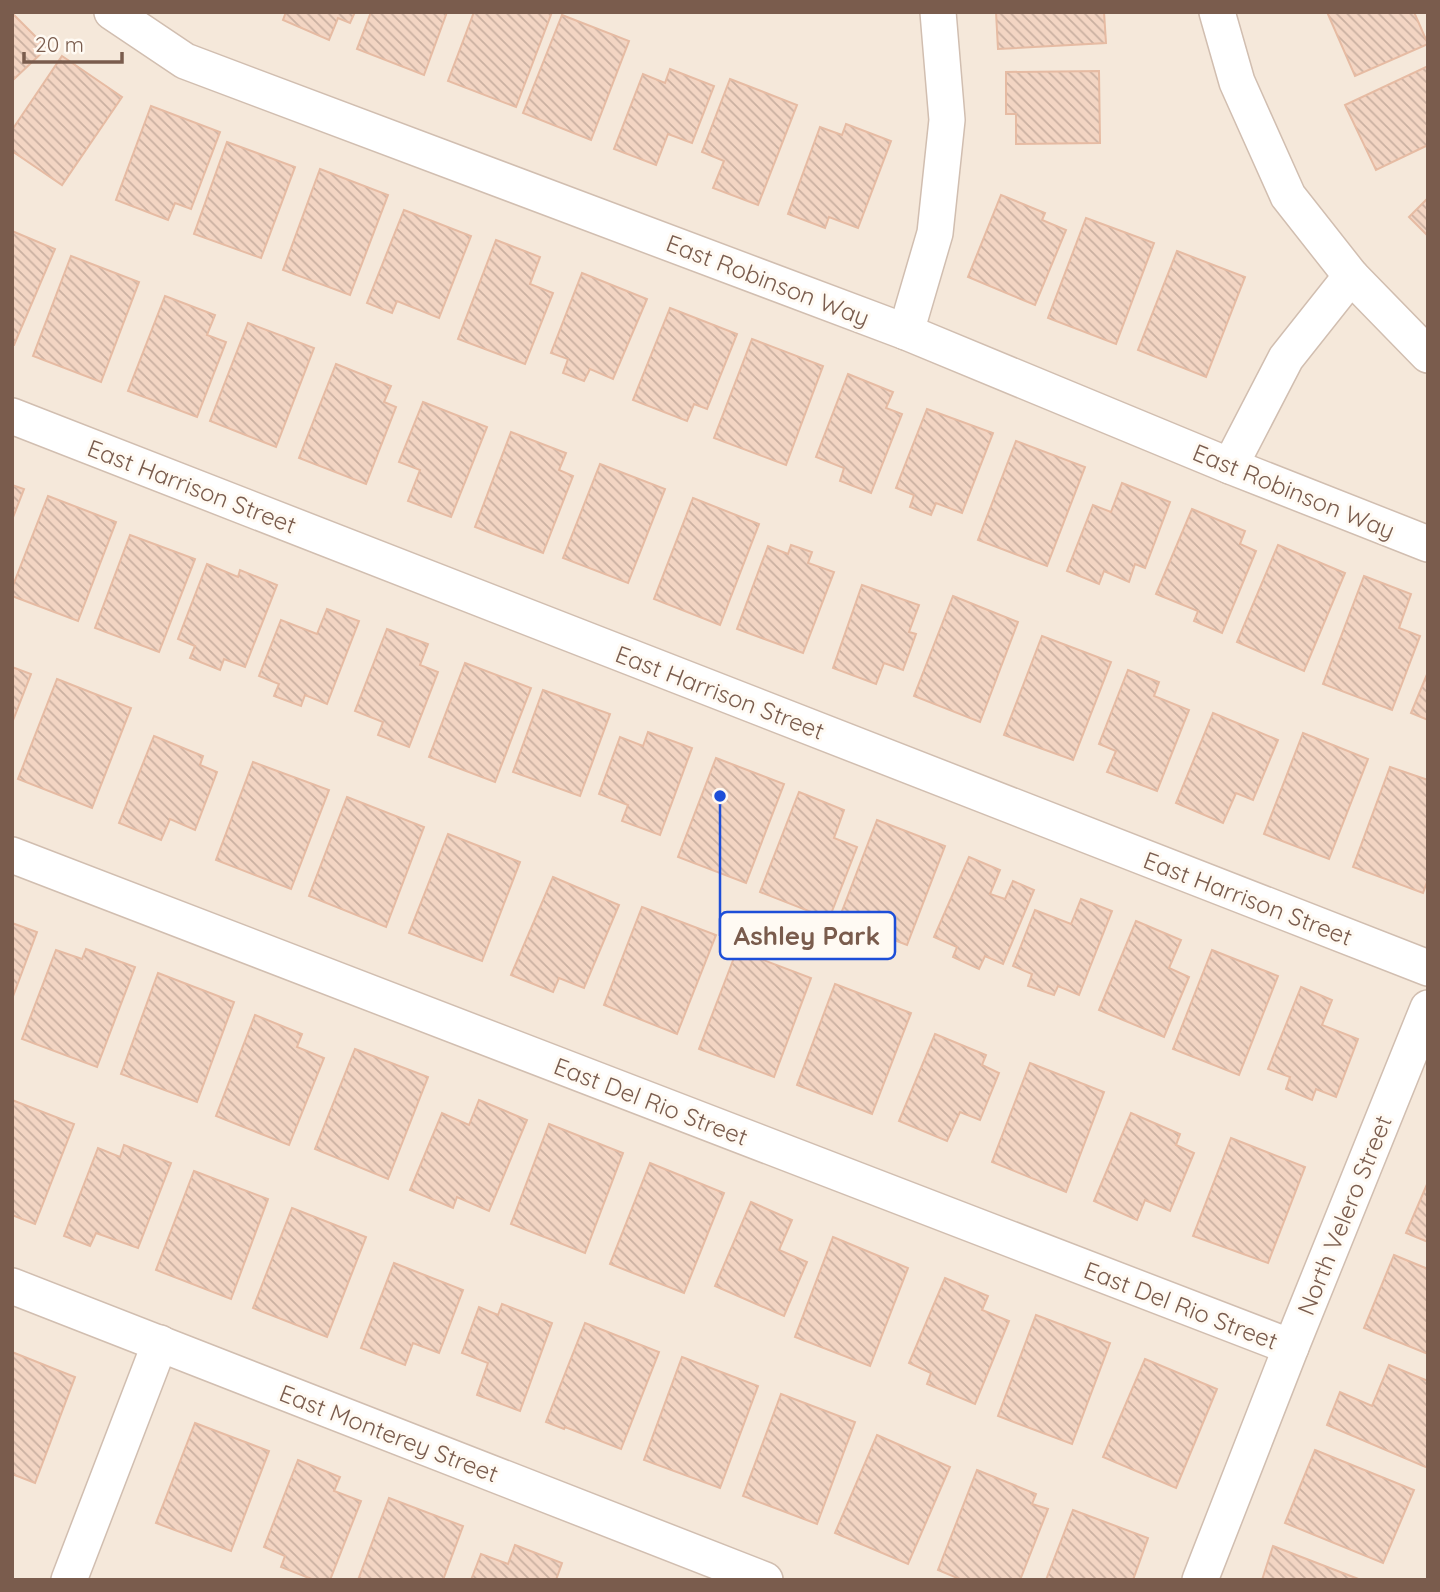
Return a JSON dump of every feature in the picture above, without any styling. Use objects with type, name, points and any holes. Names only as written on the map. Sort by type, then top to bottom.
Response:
[{"type":"street","name":"East Robinson Way","points":[[112,12],[185,61],[906,332],[1230,466],[1428,544]]},
{"type":"street","points":[[906,332],[935,233],[946,133],[938,12]]},
{"type":"street","points":[[1217,12],[1237,82],[1289,196],[1351,276],[1428,355]]},
{"type":"street","points":[[1230,466],[1286,358],[1351,276]]},
{"type":"street","name":"East Harrison Street","points":[[12,416],[1428,968]]},
{"type":"street","name":"East Del Rio Street","points":[[12,855],[1291,1347]]},
{"type":"street","name":"North Velero Street","points":[[1200,1580],[1428,1008]]},
{"type":"street","name":"East Monterey Street","points":[[12,1286],[765,1580]]},
{"type":"street","points":[[69,1580],[160,1343]]},
{"type":"shaded area","points":[[12,12],[1428,12],[1428,1580],[12,1580]]},
{"type":"building","points":[[286,12],[355,12],[350,23],[338,18],[329,40],[283,20]]},
{"type":"building","points":[[371,12],[447,12],[424,75],[357,49]]},
{"type":"building","points":[[474,12],[552,12],[516,107],[448,81]]},
{"type":"building","points":[[996,12],[1104,12],[1106,43],[998,49]]},
{"type":"building","points":[[1327,12],[1414,12],[1428,44],[1355,76]]},
{"type":"building","points":[[12,13],[47,48],[12,81]]},
{"type":"building","points":[[562,15],[629,41],[591,140],[523,113]]},
{"type":"building","points":[[62,56],[122,97],[62,185],[12,151],[12,130]]},
{"type":"building","points":[[1428,66],[1428,145],[1376,170],[1345,105]]},
{"type":"building","points":[[670,69],[714,86],[692,143],[668,134],[656,165],[614,149],[643,74],[665,83]]},
{"type":"building","points":[[1099,71],[1100,143],[1016,144],[1016,114],[1006,114],[1006,72]]},
{"type":"building","points":[[730,79],[797,105],[758,205],[713,188],[724,161],[702,152]]},
{"type":"building","points":[[151,106],[220,132],[191,209],[175,203],[168,220],[116,200]]},
{"type":"building","points":[[846,124],[891,141],[858,228],[829,217],[825,228],[788,214],[820,127],[842,135]]},
{"type":"building","points":[[227,142],[295,167],[261,258],[194,234]]},
{"type":"building","points":[[320,169],[388,195],[350,295],[283,270]]},
{"type":"building","points":[[1001,195],[1045,213],[1042,220],[1066,230],[1035,305],[968,277]]},
{"type":"building","points":[[1428,198],[1428,236],[1409,217]]},
{"type":"building","points":[[404,210],[471,236],[439,318],[397,301],[392,313],[367,303]]},
{"type":"building","points":[[1086,218],[1154,243],[1116,344],[1048,318]]},
{"type":"building","points":[[12,231],[55,249],[14,345],[12,345]]},
{"type":"building","points":[[496,240],[540,257],[530,284],[553,293],[525,364],[458,339]]},
{"type":"building","points":[[1177,251],[1245,277],[1206,377],[1138,350]]},
{"type":"building","points":[[71,256],[139,282],[101,382],[33,356]]},
{"type":"building","points":[[582,273],[647,299],[613,379],[590,369],[584,381],[563,373],[568,359],[551,353]]},
{"type":"building","points":[[165,296],[215,315],[207,335],[226,342],[197,417],[128,391]]},
{"type":"building","points":[[670,308],[737,334],[707,409],[694,404],[687,421],[633,400]]},
{"type":"building","points":[[248,323],[314,348],[276,447],[210,421]]},
{"type":"building","points":[[752,339],[823,366],[786,465],[714,438]]},
{"type":"building","points":[[336,364],[391,386],[384,402],[396,407],[366,484],[299,458]]},
{"type":"building","points":[[848,374],[893,392],[886,408],[902,414],[871,493],[840,481],[844,468],[816,457]]},
{"type":"building","points":[[423,402],[487,427],[451,517],[408,501],[420,470],[399,462]]},
{"type":"building","points":[[927,409],[993,433],[962,513],[936,503],[931,515],[910,507],[914,495],[896,488]]},
{"type":"building","points":[[511,432],[566,453],[559,470],[573,476],[543,553],[475,527]]},
{"type":"building","points":[[1016,441],[1085,467],[1047,566],[978,540]]},
{"type":"building","points":[[600,464],[665,489],[628,583],[563,558]]},
{"type":"building","points":[[1122,483],[1170,502],[1145,568],[1135,564],[1129,582],[1104,571],[1099,584],[1067,571],[1093,505],[1111,512]]},
{"type":"building","points":[[12,485],[24,489],[12,520]]},
{"type":"building","points":[[48,496],[116,522],[78,621],[12,596],[12,588]]},
{"type":"building","points":[[693,498],[759,524],[720,625],[654,599]]},
{"type":"building","points":[[1192,509],[1245,531],[1240,544],[1256,551],[1222,633],[1194,621],[1198,611],[1156,594]]},
{"type":"building","points":[[130,535],[195,559],[159,652],[95,628]]},
{"type":"building","points":[[791,545],[812,552],[808,563],[834,572],[803,653],[737,629],[768,546],[788,554]]},
{"type":"building","points":[[1278,545],[1345,573],[1304,671],[1237,642]]},
{"type":"building","points":[[207,564],[238,577],[240,570],[277,585],[245,667],[224,659],[220,670],[190,658],[195,646],[178,639]]},
{"type":"building","points":[[1364,576],[1411,594],[1399,628],[1420,636],[1392,710],[1323,684]]},
{"type":"building","points":[[862,585],[919,605],[909,632],[916,634],[903,670],[884,663],[876,684],[833,668]]},
{"type":"building","points":[[953,596],[1018,622],[980,722],[914,696]]},
{"type":"building","points":[[327,609],[359,621],[327,704],[305,695],[301,706],[274,696],[279,684],[259,676],[281,620],[317,634]]},
{"type":"building","points":[[387,629],[428,644],[420,665],[438,672],[409,747],[378,735],[383,722],[355,711]]},
{"type":"building","points":[[1042,636],[1111,662],[1073,760],[1004,735]]},
{"type":"building","points":[[465,663],[531,688],[495,782],[429,757]]},
{"type":"building","points":[[12,667],[31,674],[12,723]]},
{"type":"building","points":[[1128,670],[1159,682],[1154,696],[1189,710],[1157,791],[1107,772],[1116,751],[1099,744]]},
{"type":"building","points":[[1428,672],[1428,720],[1411,713]]},
{"type":"building","points":[[57,679],[131,708],[92,808],[18,779]]},
{"type":"building","points":[[543,690],[610,714],[580,796],[513,772]]},
{"type":"building","points":[[1213,713],[1278,740],[1253,800],[1236,793],[1223,823],[1176,803]]},
{"type":"building","points":[[648,732],[692,748],[660,835],[622,821],[628,805],[599,794],[620,737],[643,746]]},
{"type":"building","points":[[1303,733],[1368,759],[1329,859],[1264,834]]},
{"type":"building","points":[[154,736],[203,756],[200,765],[217,772],[195,830],[170,819],[161,840],[119,823]]},
{"type":"building","points":[[716,758],[784,784],[746,883],[678,857]]},
{"type":"building","points":[[253,762],[329,790],[291,889],[216,860]]},
{"type":"building","points":[[1390,767],[1428,780],[1428,879],[1423,893],[1353,867]]},
{"type":"building","points":[[799,792],[844,810],[834,838],[857,847],[829,919],[760,892]]},
{"type":"building","points":[[347,797],[424,827],[386,927],[309,896]]},
{"type":"building","points":[[877,820],[945,846],[907,945],[839,919]]},
{"type":"building","points":[[448,834],[520,862],[482,961],[409,933]]},
{"type":"building","points":[[969,857],[1000,870],[990,894],[1005,899],[1013,881],[1034,890],[1003,964],[985,956],[979,969],[953,957],[957,947],[934,937]]},
{"type":"building","points":[[553,877],[619,905],[584,988],[559,978],[553,992],[511,975]]},
{"type":"building","points":[[1081,899],[1112,911],[1079,995],[1058,986],[1054,995],[1028,986],[1032,974],[1013,966],[1035,910],[1071,924]]},
{"type":"building","points":[[642,907],[716,935],[677,1034],[604,1005]]},
{"type":"building","points":[[1136,921],[1181,940],[1169,968],[1189,977],[1164,1037],[1099,1010]]},
{"type":"building","points":[[12,923],[37,932],[12,999]]},
{"type":"building","points":[[86,949],[135,967],[97,1067],[22,1039],[56,950],[82,959]]},
{"type":"building","points":[[737,950],[811,978],[774,1077],[699,1049]]},
{"type":"building","points":[[1212,950],[1278,976],[1239,1075],[1173,1049]]},
{"type":"building","points":[[158,973],[234,1002],[197,1102],[121,1074]]},
{"type":"building","points":[[835,984],[911,1013],[872,1114],[797,1085]]},
{"type":"building","points":[[1301,987],[1332,1000],[1322,1025],[1358,1039],[1336,1097],[1316,1089],[1312,1100],[1286,1089],[1290,1077],[1268,1069]]},
{"type":"building","points":[[255,1015],[302,1034],[297,1047],[324,1058],[289,1145],[216,1116]]},
{"type":"building","points":[[935,1034],[986,1055],[982,1065],[999,1073],[980,1120],[960,1112],[947,1141],[899,1121]]},
{"type":"building","points":[[355,1049],[428,1077],[388,1179],[315,1149]]},
{"type":"building","points":[[1030,1063],[1104,1092],[1066,1192],[992,1162]]},
{"type":"building","points":[[12,1100],[74,1124],[35,1224],[12,1215]]},
{"type":"building","points":[[479,1100],[527,1120],[489,1211],[457,1197],[453,1208],[410,1190],[442,1113],[469,1125]]},
{"type":"building","points":[[1131,1113],[1180,1134],[1176,1145],[1194,1153],[1170,1211],[1145,1200],[1137,1220],[1094,1201]]},
{"type":"building","points":[[549,1124],[623,1153],[585,1253],[511,1224]]},
{"type":"building","points":[[1231,1138],[1305,1167],[1268,1263],[1193,1236]]},
{"type":"building","points":[[124,1145],[171,1163],[138,1248],[96,1233],[90,1246],[64,1236],[98,1148],[120,1157]]},
{"type":"building","points":[[650,1163],[724,1193],[684,1293],[610,1264]]},
{"type":"building","points":[[194,1171],[268,1199],[231,1299],[156,1270]]},
{"type":"building","points":[[1428,1182],[1428,1242],[1406,1233]]},
{"type":"building","points":[[751,1202],[792,1220],[779,1250],[807,1262],[784,1316],[715,1286]]},
{"type":"building","points":[[292,1208],[366,1237],[327,1337],[253,1308]]},
{"type":"building","points":[[833,1237],[908,1268],[870,1366],[795,1337]]},
{"type":"building","points":[[1394,1255],[1428,1269],[1428,1354],[1364,1328]]},
{"type":"building","points":[[394,1263],[463,1290],[439,1353],[413,1343],[405,1365],[361,1348]]},
{"type":"building","points":[[945,1278],[988,1296],[982,1310],[1009,1321],[975,1404],[927,1384],[931,1373],[909,1363]]},
{"type":"building","points":[[502,1304],[552,1323],[520,1411],[477,1395],[488,1363],[462,1353],[479,1307],[498,1315]]},
{"type":"building","points":[[1036,1315],[1110,1343],[1072,1444],[998,1416]]},
{"type":"building","points":[[585,1323],[659,1352],[621,1449],[546,1422]]},
{"type":"building","points":[[12,1352],[75,1377],[35,1483],[12,1474]]},
{"type":"building","points":[[682,1357],[758,1386],[720,1488],[644,1460]]},
{"type":"building","points":[[1145,1359],[1217,1389],[1176,1488],[1103,1457]]},
{"type":"building","points":[[1389,1365],[1428,1381],[1428,1468],[1327,1425],[1340,1392],[1372,1406]]},
{"type":"building","points":[[781,1394],[855,1422],[817,1524],[743,1496]]},
{"type":"building","points":[[195,1423],[269,1451],[231,1551],[156,1523]]},
{"type":"building","points":[[877,1435],[950,1467],[908,1564],[835,1533]]},
{"type":"building","points":[[1315,1450],[1414,1490],[1383,1563],[1285,1523]]},
{"type":"building","points":[[298,1460],[340,1477],[334,1491],[361,1501],[330,1580],[314,1580],[281,1567],[285,1556],[264,1547]]},
{"type":"building","points":[[977,1470],[1036,1494],[1032,1504],[1048,1509],[1020,1580],[962,1580],[938,1570]]},
{"type":"building","points":[[389,1498],[463,1526],[443,1580],[358,1580]]},
{"type":"building","points":[[1073,1510],[1148,1538],[1133,1580],[1046,1580]]},
{"type":"building","points":[[515,1545],[562,1563],[556,1580],[471,1580],[481,1554],[508,1564]]},
{"type":"building","points":[[1273,1546],[1361,1580],[1262,1580]]},
{"type":"place","name":"Ashley Park","points":[[720,796]]}]
